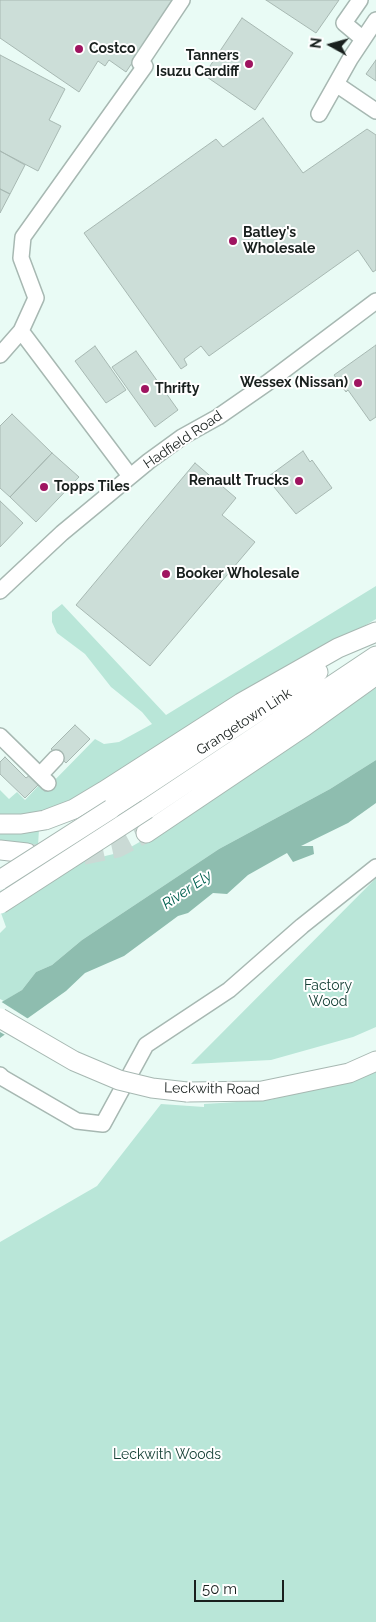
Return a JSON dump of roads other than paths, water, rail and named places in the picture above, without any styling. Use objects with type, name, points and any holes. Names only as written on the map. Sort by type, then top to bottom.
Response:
[{"type":"main road","name":"Grangetown Link","points":[[0,880],[111,809],[376,633]]},
{"type":"main road","points":[[0,824],[21,824],[46,820],[74,809],[241,703],[338,648],[376,633]]},
{"type":"main road","name":"Grangetown Link","points":[[0,904],[147,809],[376,656]]},
{"type":"main road","points":[[146,833],[305,726],[376,675]]},
{"type":"main road","points":[[0,850],[27,853]]},
{"type":"main road","name":"Leckwith Road","points":[[0,1018],[74,1061],[119,1080],[152,1088],[187,1092],[262,1091],[349,1073],[376,1061]]},
{"type":"street","points":[[0,355],[21,331],[36,298],[21,258],[23,237],[146,66],[140,63],[182,0]]},
{"type":"street","points":[[360,0],[344,23],[363,39]]},
{"type":"street","points":[[319,114],[376,20]]},
{"type":"street","points":[[336,84],[376,111]]},
{"type":"street","name":"Hadfield Road","points":[[0,591],[62,533],[130,476],[182,437],[218,417],[266,384],[376,301]]},
{"type":"street","points":[[21,331],[130,476]]},
{"type":"street","points":[[0,736],[44,779],[56,758]]},
{"type":"street","points":[[1,1079],[77,1121],[103,1124],[146,1045],[229,990],[302,926],[376,867]]},
{"type":"water","name":"River Ely","points":[[376,760],[376,803],[348,823],[301,846],[313,846],[314,854],[293,862],[287,853],[248,875],[227,894],[213,893],[188,913],[178,916],[124,956],[85,973],[66,991],[0,1038],[0,1003],[22,990],[36,972],[52,965],[82,940],[219,849],[330,789]]},
{"type":"tunnel","points":[[29,853],[53,856],[85,855],[118,848],[146,833]]},
{"type":"place","name":"Costco","points":[[79,49]]},
{"type":"place","name":"Tanners Isuzu Cardiff","points":[[249,64]]},
{"type":"place","name":"Batley's Wholesale","points":[[233,241]]},
{"type":"place","name":"Wessex (Nissan)","points":[[358,383]]},
{"type":"place","name":"Thrifty","points":[[145,389]]},
{"type":"place","name":"Renault Trucks","points":[[299,481]]},
{"type":"place","name":"Topps Tiles","points":[[44,487]]},
{"type":"place","name":"Booker Wholesale","points":[[166,574]]},
{"type":"park label","name":"Factory Wood","points":[[328,994]]},
{"type":"park label","name":"Leckwith Woods","points":[[167,1455]]}]
